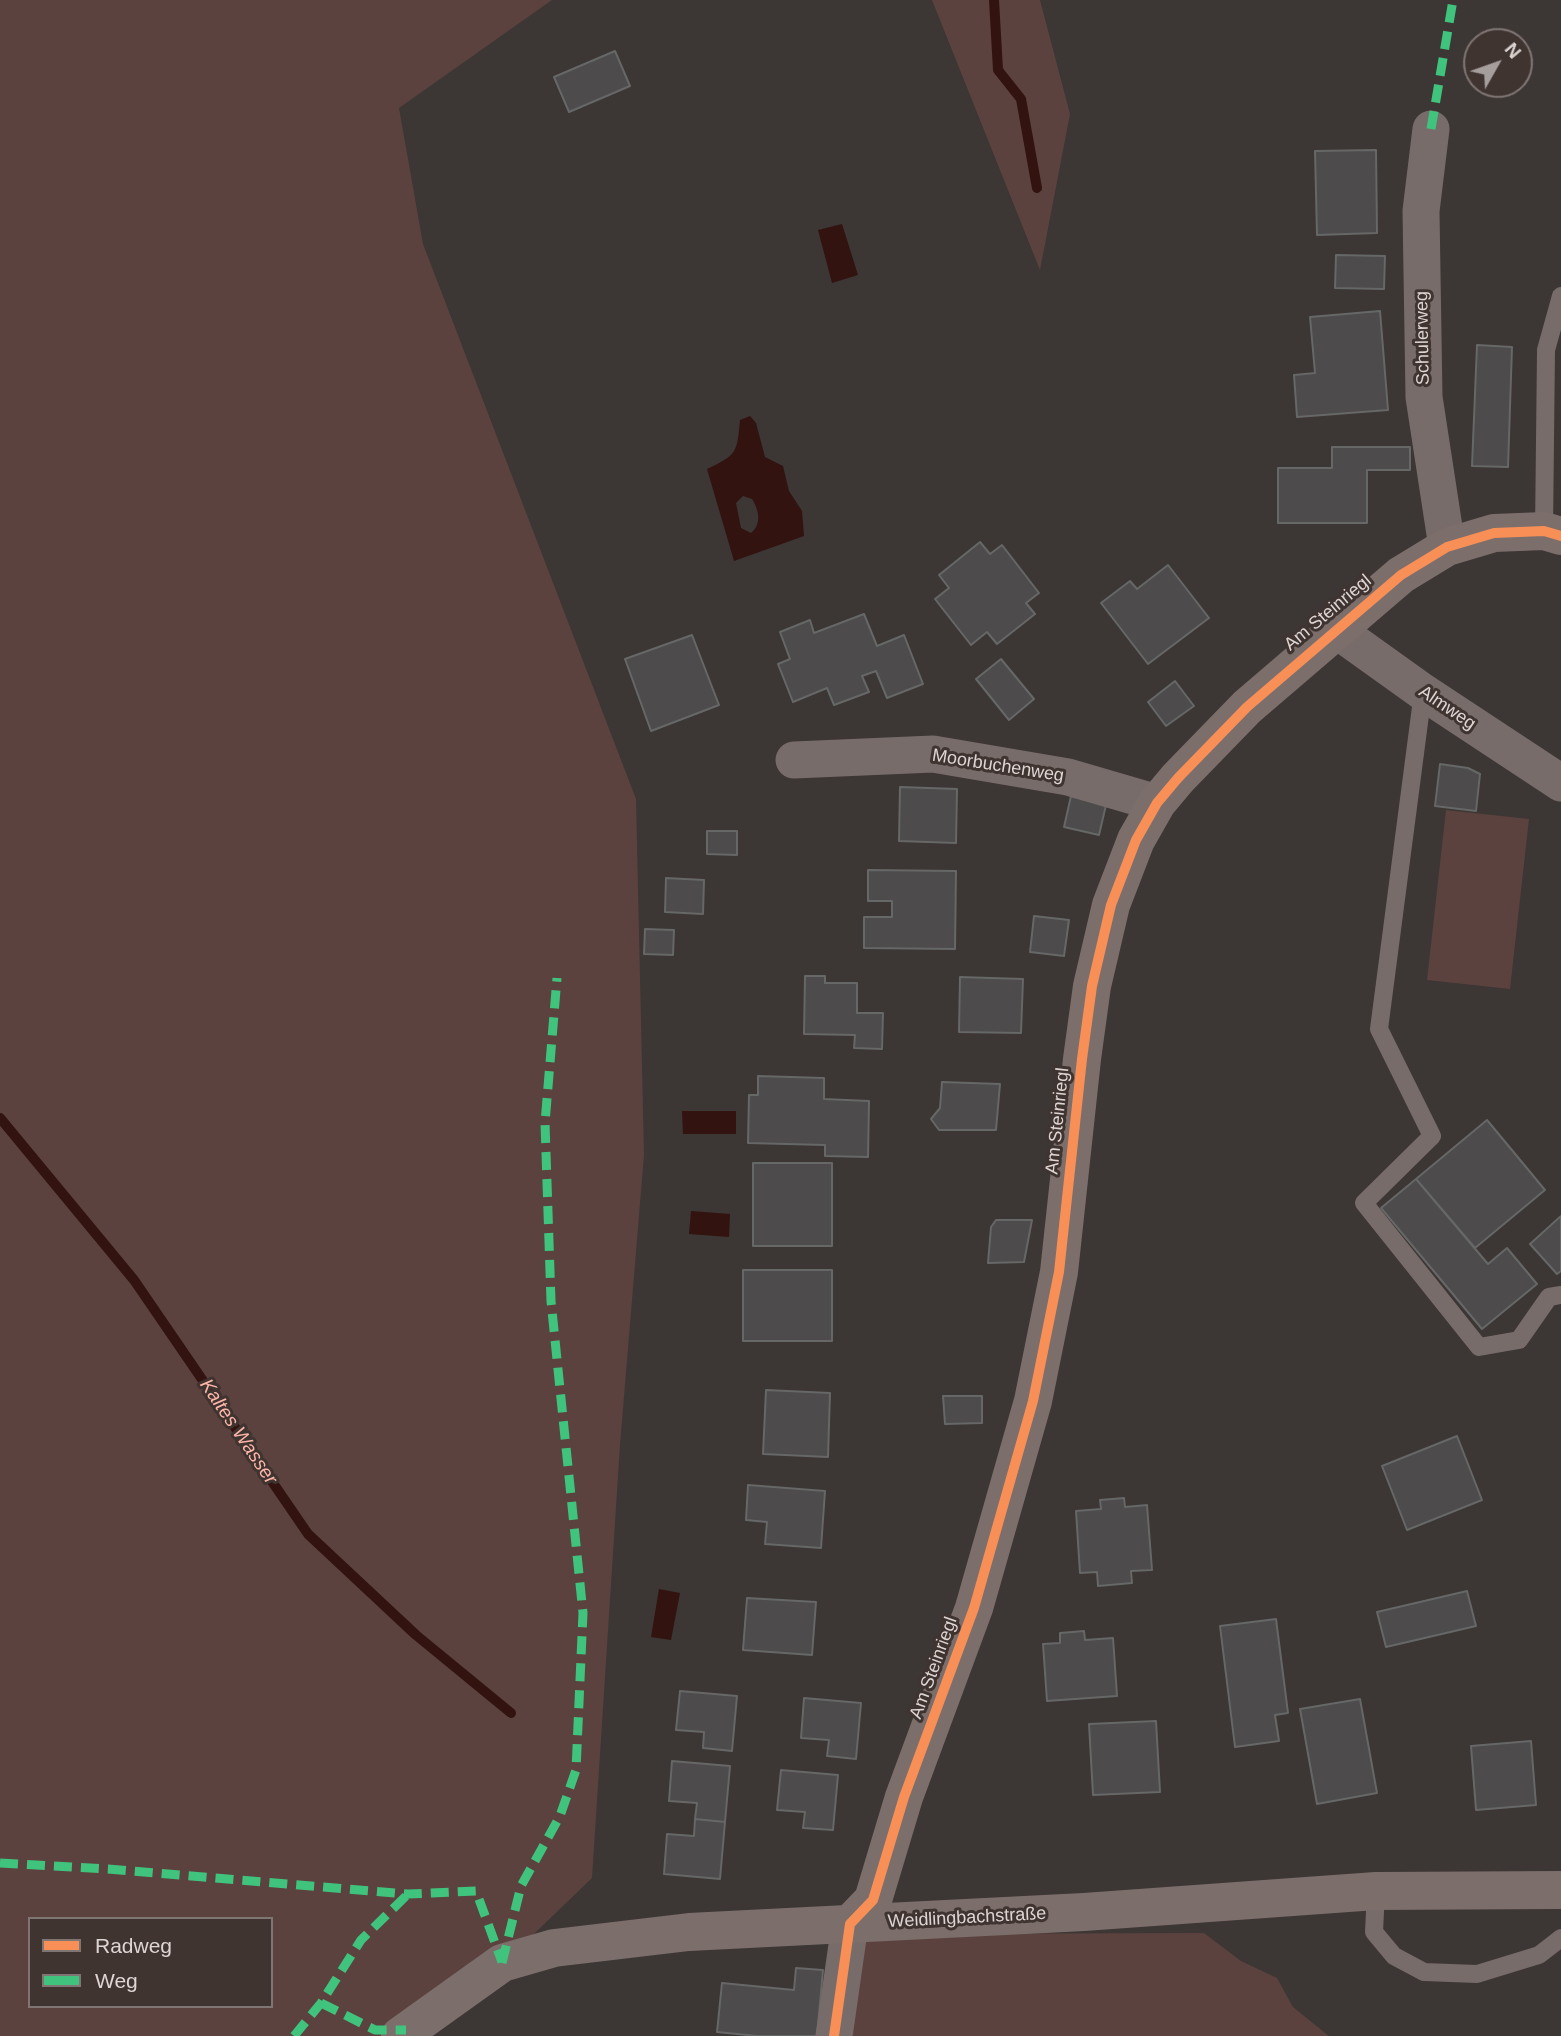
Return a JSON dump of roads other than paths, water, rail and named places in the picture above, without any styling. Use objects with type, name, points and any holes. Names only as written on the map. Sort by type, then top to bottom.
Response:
[{"type":"street","name":"Schulerweg","points":[[1431,129],[1421,211],[1424,397],[1447,547]]},
{"type":"street","name":"Am Steinriegl","points":[[850,1924],[873,1900],[904,1797],[974,1608],[1020,1449],[1038,1378],[1059,1272],[1092,986],[1111,905],[1136,839],[1157,803],[1247,707],[1401,575],[1447,547],[1494,534],[1552,533]]},
{"type":"street","name":"Almweg","points":[[1335,629],[1423,692],[1561,783]]},
{"type":"street","name":"Moorbuchenweg","points":[[794,760],[933,754],[1068,777],[1157,803]]},
{"type":"street","name":"Weidlingbachstraße","points":[[400,2036],[502,1963],[554,1948],[689,1933],[1084,1912],[1376,1891],[1561,1890]]},
{"type":"street","points":[[834,2036],[850,1924]]},
{"type":"lane","points":[[1552,533],[1546,350],[1561,296]]},
{"type":"lane","points":[[1423,692],[1379,1029],[1432,1136],[1364,1203],[1479,1347],[1519,1339],[1549,1297],[1561,1295]]},
{"type":"lane","points":[[1376,1891],[1374,1932],[1394,1956],[1424,1972],[1488,1972],[1539,1955],[1561,1938]]},
{"type":"waterway","points":[[994,0],[998,70],[1021,99],[1037,188]]},
{"type":"waterway","name":"Kaltes Wasser","points":[[0,1118],[134,1280],[308,1534],[416,1635],[511,1713]]}]
